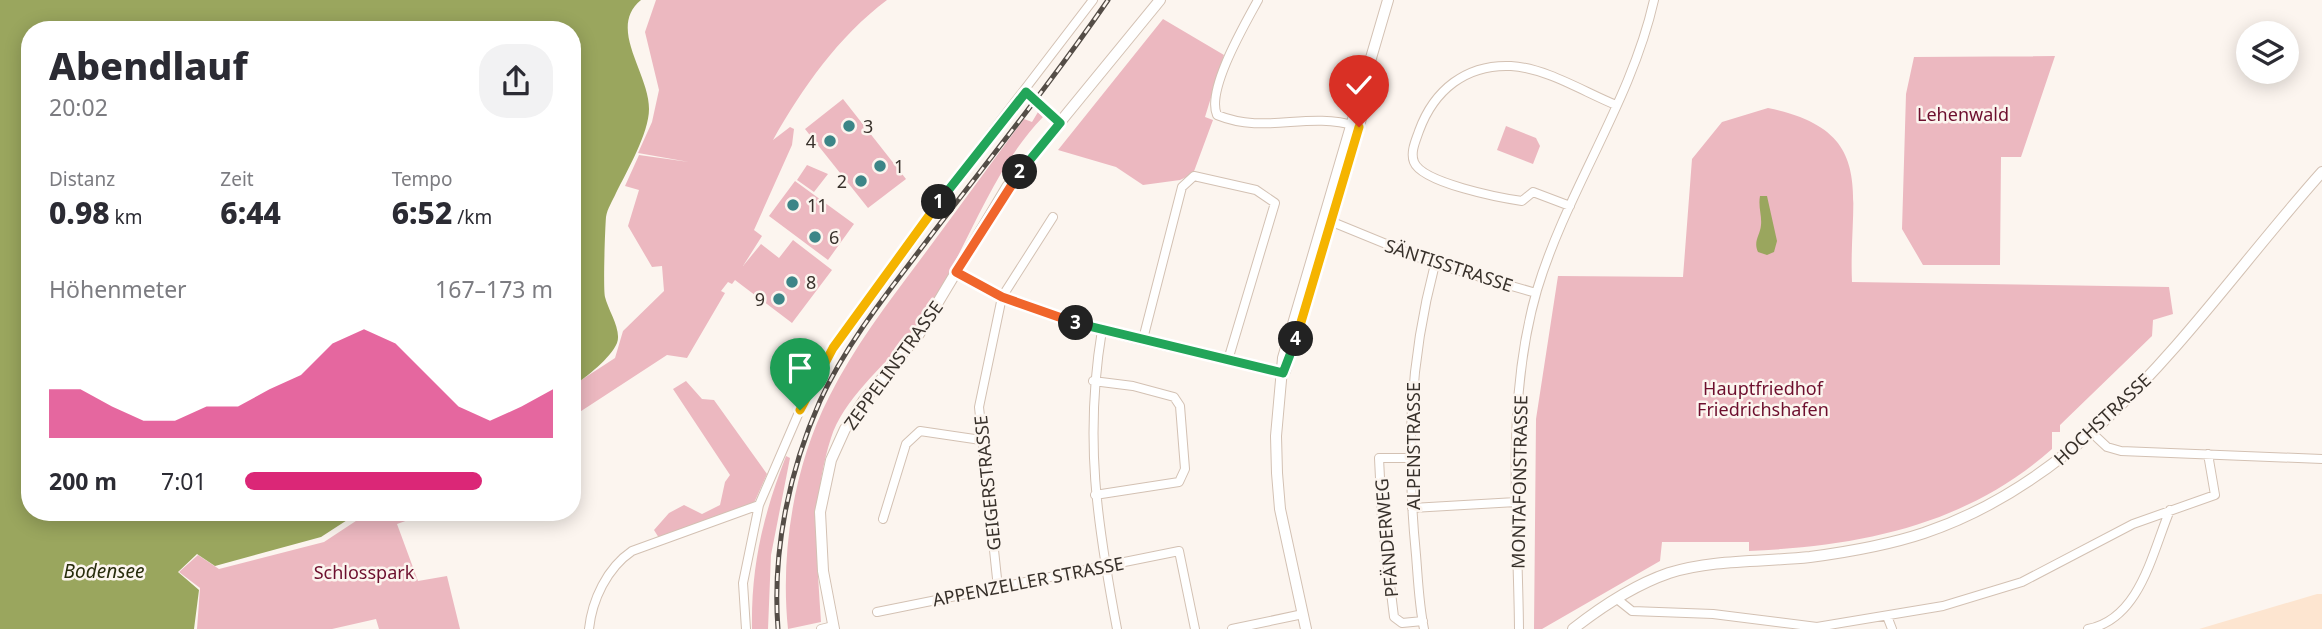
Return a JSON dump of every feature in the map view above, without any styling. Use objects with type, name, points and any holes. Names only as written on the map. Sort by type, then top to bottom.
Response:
[{"type":"main road","name":"ZEPPELINSTRASSE","points":[[833,627],[820,541],[820,512],[831,460],[864,400],[919,334],[1007,187],[1160,0]]},
{"type":"main road","points":[[1356,126],[1388,0]]},
{"type":"main road","points":[[1306,629],[1280,509],[1276,436],[1283,373],[1289,364],[1328,220],[1396,0]]},
{"type":"main road","name":"HOCHSTRASSE","points":[[1573,629],[1650,580],[1692,568],[1810,556],[1923,534],[2021,487],[2092,433],[2145,380],[2322,172]]},
{"type":"street","points":[[1258,0],[1225,67],[1214,108],[1217,114],[1243,124],[1317,119],[1356,126]]},
{"type":"street","name":"MONTAFONSTRASSE","points":[[1520,627],[1516,502],[1517,419],[1536,293],[1570,206],[1644,39],[1654,0]]},
{"type":"street","points":[[746,629],[743,583],[759,505],[800,410],[833,348],[940,200],[1026,92],[1091,1]]},
{"type":"street","points":[[1570,206],[1533,192],[1522,201],[1488,196],[1421,172],[1414,162],[1413,147],[1424,119],[1438,96],[1457,79],[1472,71],[1489,67],[1524,68],[1616,105]]},
{"type":"street","points":[[1026,92],[1060,123]]},
{"type":"street","points":[[1143,339],[1178,197],[1187,180],[1194,176],[1256,190],[1275,203],[1228,360]]},
{"type":"street","points":[[1002,297],[1053,218]]},
{"type":"street","name":"SÄNTISSTRASSE","points":[[1328,220],[1435,264],[1536,293]]},
{"type":"street","name":"ALPENSTRASSE","points":[[1423,625],[1412,508],[1411,390],[1417,346],[1435,264]]},
{"type":"street","points":[[956,272],[1002,297],[1051,317],[1283,373]]},
{"type":"street","name":"GEIGERSTRASSE","points":[[998,588],[979,407],[1002,297]]},
{"type":"street","points":[[1102,330],[1093,381],[1095,495],[1117,629]]},
{"type":"street","points":[[1093,381],[1132,386],[1174,397],[1180,406],[1185,468],[1179,482],[1095,495]]},
{"type":"street","points":[[883,519],[906,444],[920,431],[981,440]]},
{"type":"street","points":[[2092,433],[2107,447],[2121,451],[2322,459]]},
{"type":"street","points":[[1618,599],[1632,611],[1713,614],[1817,628],[1942,606],[2022,582],[2093,543],[2170,510],[2215,495],[2208,454]]},
{"type":"street","name":"PFÄNDERWEG","points":[[1410,458],[1379,458],[1382,519],[1394,617],[1402,623],[1423,625]]},
{"type":"street","points":[[1412,508],[1516,502]]},
{"type":"street","points":[[589,629],[596,598],[621,559],[632,551],[759,505]]},
{"type":"street","points":[[2088,629],[2120,616],[2135,596],[2170,510]]},
{"type":"street","name":"APPENZELLER STRASSE","points":[[877,612],[1179,551],[1195,629]]},
{"type":"street","points":[[1232,629],[1303,614]]},
{"type":"street","points":[[1887,616],[1892,629]]},
{"type":"street","points":[[821,629],[833,627]]},
{"type":"shaded area","points":[[2322,594],[2322,629],[2199,629]]},
{"type":"green space","points":[[656,0],[887,0],[853,30],[823,64],[773,140],[790,127],[794,129],[792,145],[754,230],[762,236],[743,266],[761,244],[779,258],[793,240],[832,270],[792,323],[735,280],[732,284],[728,282],[721,291],[725,293],[687,358],[667,355],[581,411],[581,380],[615,358],[623,331],[664,291],[662,266],[652,267],[628,226],[639,190],[625,186],[639,155],[689,162],[638,153],[652,122],[659,90],[645,32]]},
{"type":"green space","points":[[1163,19],[1224,55],[1205,117],[1213,120],[1193,174],[1180,180],[1143,185],[1116,167],[1058,150]]},
{"type":"green space","name":"Lehenwald","points":[[2055,56],[2021,157],[2001,157],[2000,265],[1923,265],[1902,229],[1906,94],[1914,57]]},
{"type":"green space","points":[[843,99],[906,179],[868,208],[805,129]]},
{"type":"green space","name":"Hauptfriedhof Friedrichshafen","points":[[1768,108],[1804,119],[1828,133],[1843,150],[1850,171],[1853,195],[1852,282],[2169,287],[2173,314],[2153,320],[2152,336],[2060,425],[2060,432],[2052,432],[2052,449],[2019,475],[1985,496],[1911,527],[1832,544],[1749,551],[1749,542],[1662,542],[1660,561],[1542,629],[1534,629],[1536,419],[1558,276],[1683,277],[1692,159],[1722,122]]},
{"type":"green space","points":[[1038,112],[1043,117],[1004,168],[926,312],[907,338],[864,385],[837,424],[825,461],[818,507],[817,552],[821,622],[788,629],[786,570],[792,510],[807,451],[829,397],[860,343],[895,293],[1024,119],[1032,122]]},
{"type":"green space","points":[[1506,126],[1536,138],[1540,146],[1533,164],[1497,150]]},
{"type":"green space","points":[[807,165],[828,174],[814,192],[797,180]]},
{"type":"green space","points":[[795,181],[854,224],[828,260],[769,216]]},
{"type":"green space","points":[[686,381],[702,399],[714,400],[767,474],[754,503],[659,538],[654,530],[669,513],[684,505],[702,514],[720,505],[725,482],[730,475],[673,389]]},
{"type":"green space","points":[[786,456],[790,458],[771,555],[768,629],[752,629],[754,583],[760,541]]},
{"type":"green space","name":"Schlosspark","points":[[356,521],[405,521],[397,524],[418,581],[447,576],[460,629],[379,629],[376,619],[332,629],[197,629],[200,588],[179,572],[198,555],[219,569],[324,542]]},
{"type":"water","name":"Bodensee","points":[[0,0],[641,0],[632,11],[628,24],[632,51],[647,95],[648,119],[637,152],[606,217],[604,291],[618,338],[609,355],[581,380],[581,21],[21,21],[21,521],[346,521],[321,537],[215,566],[197,554],[178,572],[199,590],[194,629],[0,629]]},
{"type":"water","points":[[1760,196],[1767,196],[1777,241],[1774,252],[1767,255],[1758,252],[1756,245],[1761,225]]},
{"type":"railway","points":[[778,629],[778,571],[785,512],[809,428],[830,380],[883,299],[1108,0]]},
{"type":"place","name":"3","points":[[849,126]]},
{"type":"place","name":"4","points":[[830,141]]},
{"type":"place","name":"1","points":[[880,166]]},
{"type":"place","name":"2","points":[[861,181]]},
{"type":"place","name":"11","points":[[793,205]]},
{"type":"place","name":"6","points":[[815,237]]},
{"type":"place","name":"8","points":[[792,282]]},
{"type":"place","name":"9","points":[[779,299]]},
{"type":"route","points":[[800,410],[833,348],[940,200],[1026,92],[1060,123],[1007,187],[956,272],[1002,297],[1051,317],[1283,373],[1289,364],[1359,127]]}]
